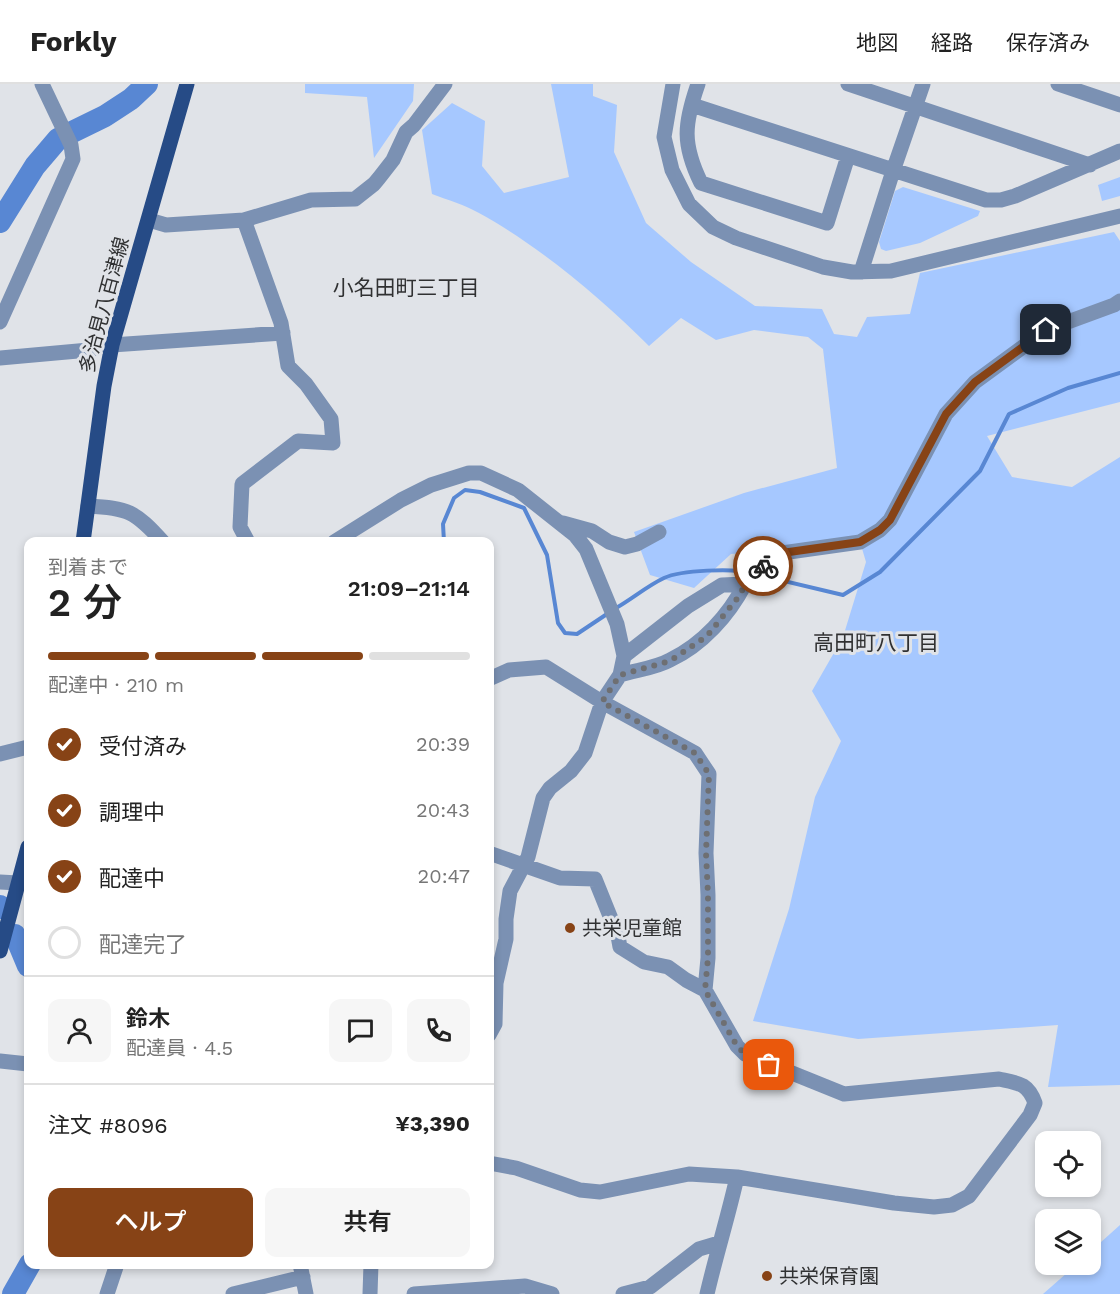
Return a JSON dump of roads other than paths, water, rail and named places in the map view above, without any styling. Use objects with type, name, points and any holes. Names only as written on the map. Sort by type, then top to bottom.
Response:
[{"type":"main road","name":"多治見八百津線","points":[[84,537],[104,386],[112,345],[187,84]]},
{"type":"main road","points":[[0,951],[24,861]]},
{"type":"street","points":[[0,322],[73,159],[71,145],[42,84]]},
{"type":"street","points":[[149,220],[166,225],[244,220],[311,200],[355,199],[380,178],[393,160],[406,132],[445,84]]},
{"type":"street","points":[[673,84],[664,137],[672,170],[689,204],[713,226],[736,238],[823,267],[861,272],[891,271],[1120,216]]},
{"type":"street","points":[[698,84],[686,136],[689,155],[701,183],[827,223],[848,156]]},
{"type":"street","points":[[848,84],[1090,165]]},
{"type":"street","points":[[861,272],[923,84]]},
{"type":"street","points":[[1058,84],[1120,105]]},
{"type":"street","points":[[692,105],[986,200],[1001,200],[1120,151]]},
{"type":"street","points":[[244,220],[283,333],[288,366],[306,384],[331,419],[333,443],[298,441],[242,484],[240,526],[246,537]]},
{"type":"street","points":[[620,675],[670,661],[707,636],[740,595],[747,582],[762,567],[782,553],[860,542],[880,530],[890,520],[946,414],[975,382],[1046,330],[1120,301]]},
{"type":"street","points":[[0,358],[89,350],[112,345],[283,333]]},
{"type":"street","points":[[342,537],[401,500],[431,485],[469,473],[481,474],[518,490],[575,535],[586,549],[615,619],[624,657],[620,675],[602,702],[585,753],[571,771],[550,788],[543,798],[525,864],[510,891],[506,939],[496,983],[494,1026]]},
{"type":"street","points":[[88,506],[119,508],[134,514],[159,537]]},
{"type":"street","points":[[560,522],[592,531],[609,542],[625,547],[637,544],[659,532]]},
{"type":"street","points":[[624,657],[688,606],[722,585],[747,582]]},
{"type":"street","points":[[494,677],[509,670],[546,667],[602,702],[695,753],[709,774],[706,853],[708,958],[705,990]]},
{"type":"street","points":[[0,754],[24,748]]},
{"type":"street","points":[[494,855],[560,878],[595,879],[618,936],[620,947],[644,962],[668,967],[705,990],[737,1046],[745,1054],[844,1094],[999,1079],[1020,1084],[1031,1092],[1035,1103],[1030,1115],[969,1196],[952,1205],[934,1207],[894,1203],[737,1177],[689,1174],[600,1192],[580,1190],[516,1168],[494,1164]]},
{"type":"street","points":[[0,882],[18,883]]},
{"type":"street","points":[[0,1060],[24,1063]]},
{"type":"street","points":[[707,1294],[718,1243],[729,1213],[737,1177]]},
{"type":"street","points":[[623,1294],[650,1287],[699,1249],[718,1243]]},
{"type":"street","points":[[107,1294],[115,1269]]},
{"type":"street","points":[[370,1294],[371,1269]]},
{"type":"street","points":[[233,1294],[301,1271],[306,1294]]},
{"type":"street","points":[[414,1294],[501,1291],[525,1286],[552,1294]]},
{"type":"waterway","points":[[0,222],[35,166],[58,139],[105,116],[131,99],[147,84]]},
{"type":"waterway","points":[[759,575],[843,595],[880,572],[980,471],[1009,414],[1068,388],[1120,373]]},
{"type":"waterway","points":[[444,537],[443,524],[454,498],[465,490],[480,492],[524,508],[547,555],[558,623],[565,633],[577,634],[607,614]]},
{"type":"waterway","points":[[616,608],[672,575],[707,571],[752,573]]},
{"type":"waterway","points":[[15,935],[24,956]]},
{"type":"waterway","points":[[13,1294],[27,1269]]},
{"type":"place","name":"共栄児童館","points":[[570,928]]},
{"type":"place","name":"共栄保育園","points":[[767,1276]]},
{"type":"district","name":"小名田町三丁目","points":[[406,287]]},
{"type":"district","name":"高田町八丁目","points":[[876,642]]}]
